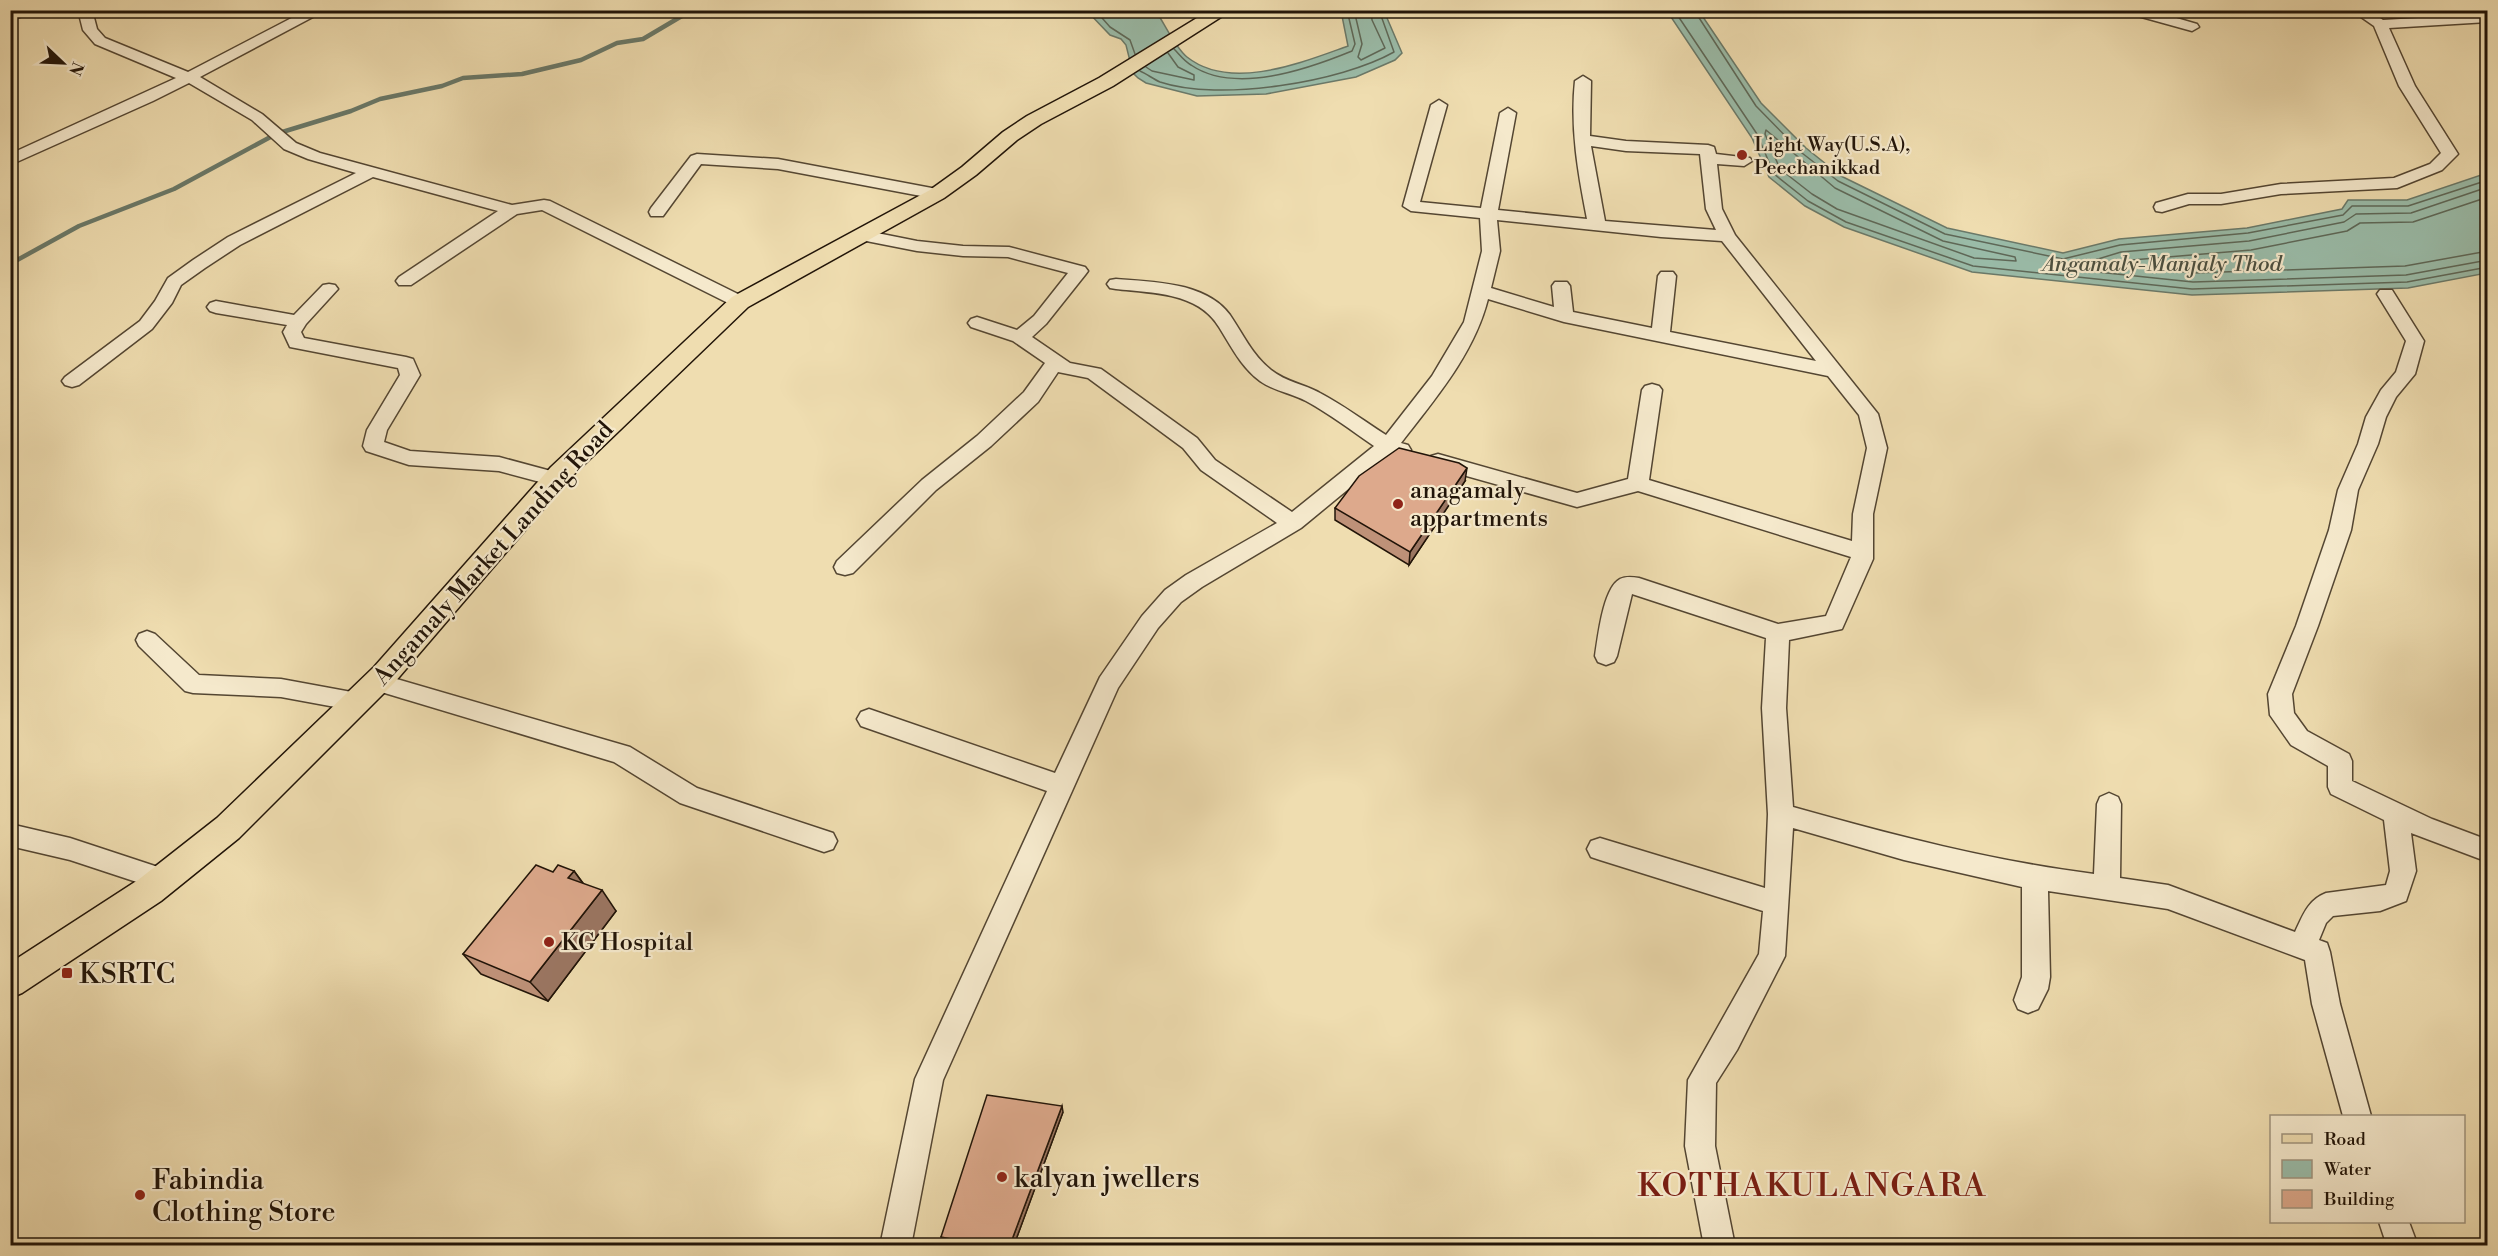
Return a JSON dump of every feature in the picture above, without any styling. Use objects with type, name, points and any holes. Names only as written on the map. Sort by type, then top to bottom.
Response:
[{"type":"main road","name":"Angamaly Market Landing Road","points":[[10,982],[164,880],[220,836],[376,682],[453,598],[555,479],[624,408],[740,302],[937,194],[969,171],[1010,136],[1223,10]]},
{"type":"street","points":[[10,15],[33,10]]},
{"type":"street","points":[[85,10],[90,30],[100,41],[202,83],[257,117],[290,146],[314,156],[512,210],[544,205],[740,302]]},
{"type":"street","points":[[10,160],[148,98],[319,10]]},
{"type":"street","points":[[2132,10],[2192,27]]},
{"type":"street","points":[[2162,207],[2188,199],[2221,199],[2281,189],[2397,183],[2436,167],[2450,154],[2407,86],[2380,24],[2358,10]]},
{"type":"street","points":[[2380,24],[2487,18]]},
{"type":"street","points":[[1583,81],[1580,102],[1584,140],[1583,162],[1597,225]]},
{"type":"street","points":[[1439,105],[1409,205],[1488,216],[1726,236]]},
{"type":"street","points":[[895,1245],[929,1078],[1108,684],[1150,622],[1173,596],[1194,581],[1294,523],[1388,446],[1440,379],[1473,322],[1481,291],[1491,251],[1488,216],[1508,113]]},
{"type":"street","points":[[1584,140],[1626,146],[1708,150],[1714,209],[1726,236],[1868,414],[1877,448],[1863,514],[1862,559],[1834,623],[1778,633],[1639,586],[1627,585],[1619,592],[1606,656]]},
{"type":"street","points":[[1708,158],[1744,161]]},
{"type":"street","points":[[657,212],[697,159],[778,164],[937,194]]},
{"type":"street","points":[[72,381],[146,325],[163,303],[174,282],[199,264],[234,241],[370,172]]},
{"type":"street","points":[[405,282],[512,210]]},
{"type":"street","points":[[862,235],[917,246],[963,251],[1010,252],[1079,271],[1040,320],[1020,337]]},
{"type":"street","points":[[1660,336],[1666,276]]},
{"type":"street","points":[[1116,284],[1155,288],[1198,297],[1221,315],[1237,345],[1255,366],[1272,380],[1310,396],[1388,446],[1577,500],[1638,484],[1862,552]]},
{"type":"street","points":[[1561,286],[1564,316]]},
{"type":"street","points":[[329,289],[298,321],[292,332],[297,343],[406,363],[410,375],[377,430],[373,446],[409,458],[499,464],[555,479]]},
{"type":"street","points":[[1481,291],[1564,316],[1834,371]]},
{"type":"street","points":[[2386,294],[2415,341],[2405,374],[2388,394],[2376,417],[2368,444],[2348,490],[2340,530],[2304,636],[2280,694],[2282,715],[2299,738],[2340,761],[2340,787],[2423,827],[2487,851]]},
{"type":"street","points":[[216,307],[298,321]]},
{"type":"street","points":[[977,323],[1020,337],[1065,368],[1094,373],[1126,399],[1157,417],[1190,443],[1208,465],[1265,506],[1294,523]]},
{"type":"street","points":[[845,567],[929,485],[984,441],[1032,396],[1056,361]]},
{"type":"street","points":[[1638,484],[1652,390]]},
{"type":"street","points":[[1720,1245],[1700,1146],[1702,1080],[1727,1040],[1772,956],[1781,814],[1774,708],[1778,633]]},
{"type":"street","points":[[147,640],[193,684],[280,688],[357,702]]},
{"type":"street","points":[[376,682],[621,754],[689,796],[824,841]]},
{"type":"street","points":[[868,719],[1062,786]]},
{"type":"street","points":[[2107,887],[2109,804]]},
{"type":"street","points":[[2305,948],[2306,937],[2316,915],[2326,905],[2380,899],[2397,892],[2403,871],[2396,812]]},
{"type":"street","points":[[1781,814],[1904,849],[2034,878],[2168,897],[2317,952],[2326,1004],[2357,1115]]},
{"type":"street","points":[[10,835],[70,849],[164,880]]},
{"type":"street","points":[[1600,849],[1777,904]]},
{"type":"street","points":[[2028,1000],[2034,989],[2036,977],[2034,878]]},
{"type":"street","points":[[2395,1223],[2403,1245]]},
{"type":"water","points":[[1087,11],[1156,11],[1174,42],[1187,57],[1205,67],[1224,72],[1267,71],[1348,46],[1341,11],[1384,11],[1402,53],[1395,60],[1356,77],[1266,94],[1197,96],[1146,83],[1138,78],[1133,73],[1126,45],[1121,39],[1110,35]]},
{"type":"water","name":"Angamaly-Manjaly Thod","points":[[1667,11],[1699,11],[1761,103],[1806,148],[1841,176],[1947,228],[2063,253],[2119,239],[2247,228],[2342,209],[2348,200],[2407,200],[2487,173],[2487,273],[2408,288],[2192,295],[1972,272],[1844,227],[1805,206],[1769,177],[1752,138]]},
{"type":"building","name":"anagamaly appartments","points":[[1399,448],[1459,463],[1467,468],[1410,552],[1335,508],[1359,476]]},
{"type":"building","points":[[536,865],[553,872],[558,865],[574,871],[568,878],[602,890],[530,982],[463,954]]},
{"type":"building","name":"kalyan jwellers","points":[[987,1095],[1062,1106],[1010,1245],[981,1245],[941,1237]]},
{"type":"waterway","points":[[279,133],[351,111],[380,99],[442,86],[463,78],[522,74],[581,60],[617,43],[643,39],[692,10]]},
{"type":"waterway","points":[[10,264],[79,226],[174,189],[276,134]]},
{"type":"place","name":"Light Way(U.S.A), Peechanikkad","points":[[1742,155]]},
{"type":"place","name":"anagamaly appartments","points":[[1398,504]]},
{"type":"place","name":"KG Hospital","points":[[549,942]]},
{"type":"place","name":"KSRTC","points":[[67,973]]},
{"type":"place","name":"kalyan jwellers","points":[[1002,1177]]},
{"type":"place","name":"Fabindia Clothing Store","points":[[140,1195]]},
{"type":"district","name":"KOTHAKULANGARA","points":[[1812,1184]]}]
